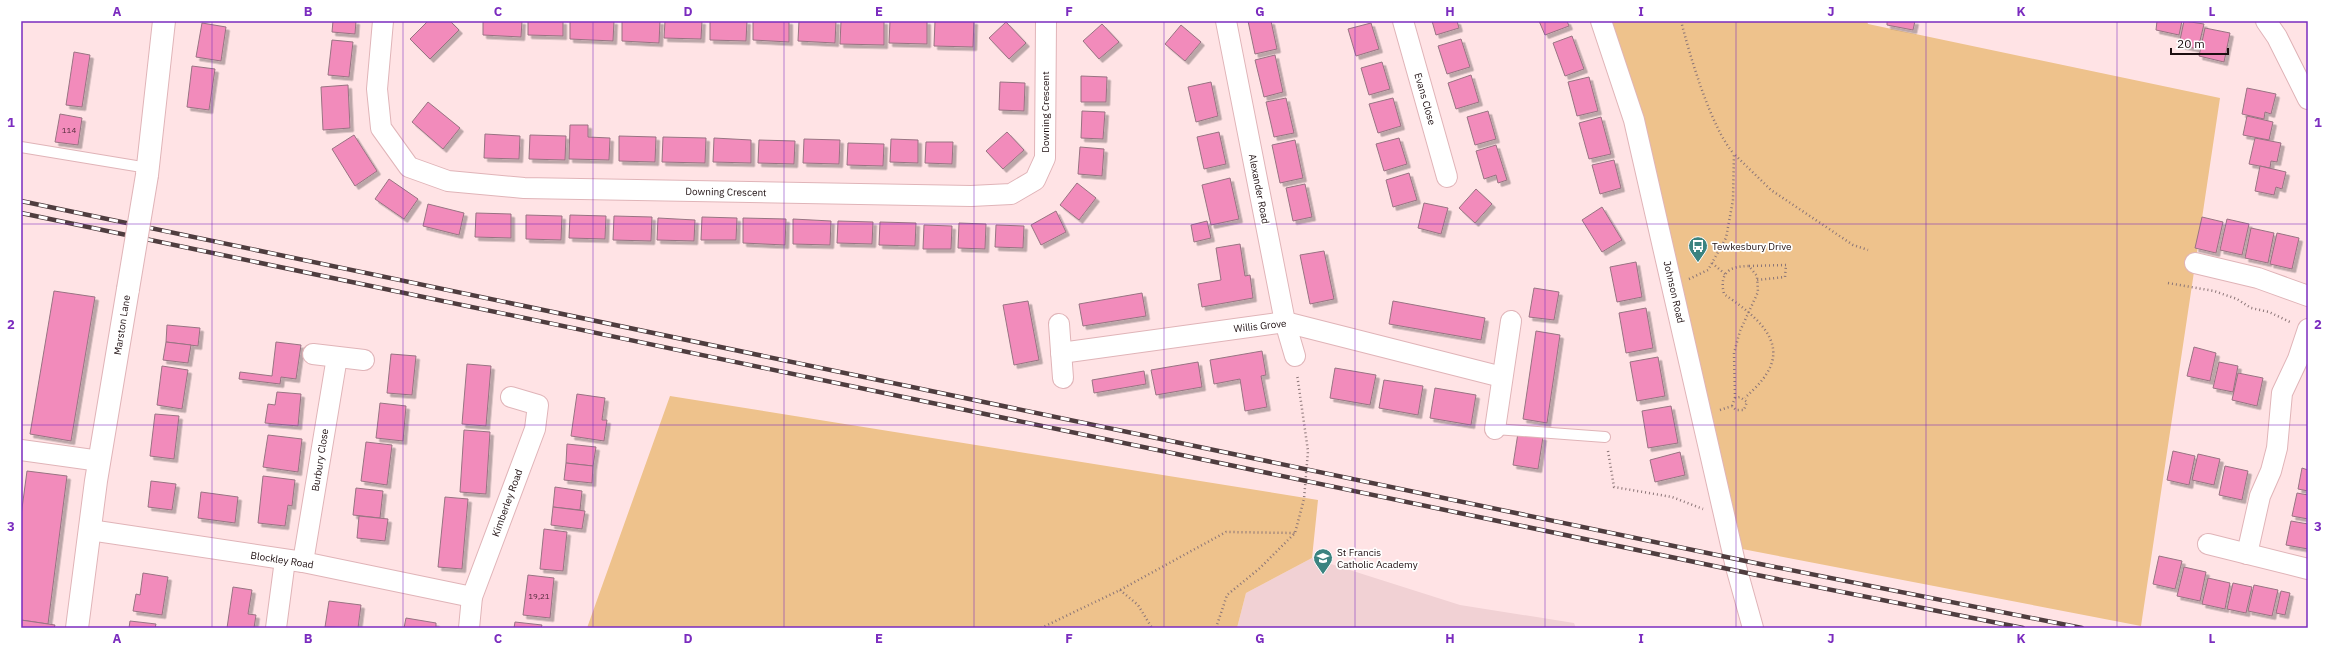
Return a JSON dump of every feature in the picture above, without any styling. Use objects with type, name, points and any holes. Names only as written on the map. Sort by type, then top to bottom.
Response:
[{"type":"street","name":"Marston Lane","points":[[77,628],[100,462],[148,172],[164,21]]},
{"type":"street","name":"Downing Crescent","points":[[383,21],[377,89],[381,128],[409,167],[448,181],[524,188],[971,196],[1011,194],[1035,180],[1045,158],[1046,21]]},
{"type":"street","name":"Alexander Road","points":[[1226,21],[1285,322],[1294,356]]},
{"type":"street","name":"Evans Close","points":[[1403,21],[1447,177]]},
{"type":"street","name":"Johnson Road","points":[[1601,21],[1634,120],[1703,416],[1736,567],[1753,628]]},
{"type":"street","points":[[2266,21],[2277,36],[2308,99]]},
{"type":"street","points":[[2195,263],[2258,278],[2308,296]]},
{"type":"street","name":"Willis Grove","points":[[1061,353],[1285,322],[1502,377]]},
{"type":"street","points":[[1495,428],[1511,322]]},
{"type":"street","points":[[1059,324],[1063,378]]},
{"type":"street","points":[[2247,554],[2260,496],[2271,471],[2277,448],[2282,393],[2298,359],[2308,330]]},
{"type":"street","points":[[314,354],[364,360]]},
{"type":"street","name":"Burbury Close","points":[[276,628],[294,561],[336,357]]},
{"type":"street","name":"Kimberley Road","points":[[469,628],[472,597],[535,429],[538,404],[511,397]]},
{"type":"street","points":[[21,450],[100,462]]},
{"type":"street","name":"Blockley Road","points":[[90,530],[294,561],[472,597]]},
{"type":"street","points":[[2208,544],[2308,569]]},
{"type":"lane","points":[[21,147],[148,172]]},
{"type":"lane","points":[[1495,428],[1605,437]]},
{"type":"path","points":[[1681,21],[1688,51],[1723,142],[1771,190],[1854,245],[1868,250]]},
{"type":"path","points":[[1672,287],[1708,270],[1726,238],[1733,200],[1734,154]]},
{"type":"path","points":[[1712,263],[1725,274]]},
{"type":"path","points":[[1735,398],[1745,398],[1768,373],[1773,353],[1773,344],[1762,323],[1750,312],[1724,294],[1721,283],[1725,274],[1735,266],[1786,265],[1786,277],[1757,280]]},
{"type":"path","points":[[1732,406],[1735,398],[1734,352],[1740,331],[1758,292],[1757,280],[1749,266]]},
{"type":"path","points":[[2168,283],[2214,291],[2237,299],[2251,308],[2269,312],[2308,330]]},
{"type":"path","points":[[1216,628],[1227,595],[1260,568],[1295,533],[1304,499],[1308,451],[1294,356]]},
{"type":"path","points":[[1732,406],[1736,410],[1744,410],[1747,402],[1745,398]]},
{"type":"path","points":[[1703,416],[1732,406]]},
{"type":"path","points":[[1605,437],[1614,487],[1672,496],[1726,518]]},
{"type":"path","points":[[1041,628],[1120,590],[1226,532],[1295,533]]},
{"type":"path","points":[[1120,590],[1138,605],[1152,628]]},
{"type":"shaded area","points":[[1606,21],[1867,21],[1868,24],[2220,98],[2141,626],[1737,548]]},
{"type":"shaded area","points":[[670,396],[1318,500],[1312,558],[1246,593],[1237,628],[587,628]]},
{"type":"shaded area","name":"St Francis Catholic Academy","points":[[1312,558],[1460,605],[1574,623],[1576,628],[1237,628],[1246,593]]},
{"type":"building","points":[[333,21],[356,21],[355,34],[332,32]]},
{"type":"building","points":[[428,21],[450,21],[459,30],[430,59],[410,39]]},
{"type":"building","points":[[483,21],[522,21],[521,37],[483,35]]},
{"type":"building","points":[[528,21],[563,21],[563,36],[528,35]]},
{"type":"building","points":[[570,21],[614,21],[613,41],[570,39]]},
{"type":"building","points":[[622,21],[660,21],[659,43],[622,41]]},
{"type":"building","points":[[665,21],[702,21],[701,39],[664,38]]},
{"type":"building","points":[[710,21],[747,21],[746,41],[710,40]]},
{"type":"building","points":[[753,21],[789,21],[789,42],[753,40]]},
{"type":"building","points":[[799,21],[836,21],[835,43],[798,41]]},
{"type":"building","points":[[841,21],[884,21],[884,45],[840,44]]},
{"type":"building","points":[[890,21],[927,21],[927,44],[889,43]]},
{"type":"building","points":[[935,21],[974,21],[973,47],[934,46]]},
{"type":"building","points":[[1248,21],[1271,21],[1277,49],[1255,54]]},
{"type":"building","points":[[1432,21],[1457,21],[1459,28],[1436,35]]},
{"type":"building","points":[[1539,21],[1567,21],[1569,26],[1545,35]]},
{"type":"building","points":[[1887,21],[1915,21],[1913,30],[1887,25]]},
{"type":"building","points":[[2157,21],[2182,21],[2179,35],[2156,30]]},
{"type":"building","points":[[2184,21],[2204,24],[2198,49],[2179,45]]},
{"type":"building","points":[[1006,22],[1026,43],[1009,59],[989,38]]},
{"type":"building","points":[[202,23],[226,27],[221,61],[196,57]]},
{"type":"building","points":[[1371,23],[1379,49],[1356,56],[1348,29]]},
{"type":"building","points":[[1102,24],[1119,42],[1099,59],[1083,41]]},
{"type":"building","points":[[1181,25],[1201,42],[1185,61],[1165,44]]},
{"type":"building","points":[[2205,28],[2230,33],[2224,62],[2199,56]]},
{"type":"building","points":[[1572,36],[1584,69],[1565,76],[1553,43]]},
{"type":"building","points":[[1461,39],[1470,67],[1447,74],[1438,46]]},
{"type":"building","points":[[332,40],[353,42],[349,77],[328,75]]},
{"type":"building","points":[[74,52],[90,55],[82,107],[66,105]]},
{"type":"building","points":[[1275,55],[1283,92],[1264,97],[1255,60]]},
{"type":"building","points":[[1382,62],[1390,89],[1369,95],[1361,68]]},
{"type":"building","points":[[192,66],[215,69],[209,110],[187,107]]},
{"type":"building","points":[[1471,75],[1479,102],[1456,109],[1448,83]]},
{"type":"building","points":[[1081,76],[1107,77],[1106,102],[1081,102]]},
{"type":"building","points":[[1589,77],[1598,111],[1577,116],[1568,82]]},
{"type":"building","points":[[1000,82],[1025,83],[1024,111],[999,110]]},
{"type":"building","points":[[1211,82],[1218,116],[1196,122],[1188,87]]},
{"type":"building","points":[[348,85],[350,128],[323,130],[321,87]]},
{"type":"building","points":[[2247,88],[2276,94],[2271,114],[2265,112],[2264,119],[2242,114]]},
{"type":"building","points":[[1286,98],[1294,133],[1274,137],[1266,102]]},
{"type":"building","points":[[1393,98],[1401,126],[1378,133],[1369,104]]},
{"type":"building","points":[[428,102],[460,128],[443,149],[412,122]]},
{"type":"building","points":[[1082,111],[1105,112],[1103,139],[1081,138]]},
{"type":"building","points":[[1488,111],[1496,139],[1475,145],[1467,117]]},
{"type":"building","points":[[60,114],[82,118],[78,145],[55,142]]},
{"type":"building","points":[[2247,116],[2273,122],[2269,140],[2243,135]]},
{"type":"building","points":[[1601,117],[1611,154],[1589,159],[1579,123]]},
{"type":"building","points":[[570,125],[588,125],[588,137],[610,138],[609,160],[569,159]]},
{"type":"building","points":[[1007,132],[1024,150],[1003,169],[986,151]]},
{"type":"building","points":[[1219,132],[1226,164],[1204,169],[1197,137]]},
{"type":"building","points":[[485,134],[520,136],[519,159],[484,158]]},
{"type":"building","points":[[354,135],[377,171],[355,186],[332,149]]},
{"type":"building","points":[[530,135],[566,136],[565,160],[529,159]]},
{"type":"building","points":[[619,136],[656,137],[655,162],[619,161]]},
{"type":"building","points":[[663,137],[706,138],[705,163],[662,162]]},
{"type":"building","points":[[714,138],[751,140],[751,163],[713,162]]},
{"type":"building","points":[[1399,138],[1407,164],[1384,171],[1376,144]]},
{"type":"building","points":[[2255,138],[2281,143],[2277,162],[2271,161],[2270,168],[2249,164]]},
{"type":"building","points":[[804,139],[840,140],[839,164],[803,163]]},
{"type":"building","points":[[891,139],[918,140],[918,163],[890,162]]},
{"type":"building","points":[[759,140],[795,141],[794,164],[758,163]]},
{"type":"building","points":[[1295,140],[1303,178],[1280,183],[1272,145]]},
{"type":"building","points":[[926,142],[953,142],[952,164],[925,163]]},
{"type":"building","points":[[848,143],[884,144],[883,166],[847,165]]},
{"type":"building","points":[[1496,145],[1507,180],[1498,183],[1496,175],[1484,179],[1476,151]]},
{"type":"building","points":[[1080,147],[1104,149],[1102,176],[1078,174]]},
{"type":"building","points":[[1614,160],[1621,188],[1600,194],[1592,165]]},
{"type":"building","points":[[2260,166],[2286,172],[2282,189],[2276,187],[2274,195],[2255,191]]},
{"type":"building","points":[[1409,173],[1417,200],[1393,207],[1386,180]]},
{"type":"building","points":[[1230,178],[1239,219],[1211,225],[1202,185]]},
{"type":"building","points":[[389,179],[418,199],[404,219],[375,199]]},
{"type":"building","points":[[1077,183],[1096,198],[1079,220],[1060,205]]},
{"type":"building","points":[[1305,184],[1312,217],[1293,221],[1286,188]]},
{"type":"building","points":[[1476,189],[1492,204],[1475,223],[1459,208]]},
{"type":"building","points":[[1424,203],[1448,208],[1441,234],[1418,228]]},
{"type":"building","points":[[428,204],[464,213],[459,235],[423,226]]},
{"type":"building","points":[[1602,207],[1622,240],[1602,252],[1582,220]]},
{"type":"building","points":[[1056,211],[1066,232],[1041,245],[1031,225]]},
{"type":"building","points":[[476,213],[511,214],[511,238],[475,237]]},
{"type":"building","points":[[526,215],[562,216],[561,240],[526,239]]},
{"type":"building","points":[[570,215],[606,216],[605,239],[569,238]]},
{"type":"building","points":[[614,216],[652,217],[651,241],[613,240]]},
{"type":"building","points":[[702,217],[737,218],[736,240],[701,240]]},
{"type":"building","points":[[2202,217],[2223,222],[2216,253],[2195,248]]},
{"type":"building","points":[[658,218],[695,220],[694,241],[657,240]]},
{"type":"building","points":[[743,218],[786,219],[785,245],[743,243]]},
{"type":"building","points":[[793,219],[831,221],[830,245],[793,244]]},
{"type":"building","points":[[2227,219],[2249,224],[2242,255],[2220,250]]},
{"type":"building","points":[[838,221],[873,222],[872,244],[837,243]]},
{"type":"building","points":[[1207,221],[1211,238],[1194,242],[1191,225]]},
{"type":"building","points":[[880,222],[916,223],[915,246],[879,245]]},
{"type":"building","points":[[959,223],[986,224],[985,249],[958,248]]},
{"type":"building","points":[[924,225],[952,226],[951,249],[923,249]]},
{"type":"building","points":[[996,225],[1024,226],[1023,248],[995,247]]},
{"type":"building","points":[[2251,228],[2274,233],[2268,263],[2245,258]]},
{"type":"building","points":[[2277,233],[2299,238],[2292,269],[2270,264]]},
{"type":"building","points":[[1240,244],[1245,276],[1250,275],[1253,298],[1202,307],[1198,284],[1221,280],[1216,248]]},
{"type":"building","points":[[1324,251],[1334,299],[1310,304],[1300,255]]},
{"type":"building","points":[[1636,262],[1642,297],[1617,302],[1610,267]]},
{"type":"building","points":[[1534,288],[1559,292],[1554,320],[1529,317]]},
{"type":"building","points":[[54,291],[95,297],[71,441],[30,434]]},
{"type":"building","points":[[1142,293],[1146,316],[1083,326],[1079,304]]},
{"type":"building","points":[[1028,301],[1039,360],[1014,365],[1003,305]]},
{"type":"building","points":[[1393,301],[1485,318],[1481,340],[1389,324]]},
{"type":"building","points":[[1646,308],[1653,348],[1626,353],[1619,313]]},
{"type":"building","points":[[167,325],[200,328],[198,346],[166,342]]},
{"type":"building","points":[[1536,331],[1560,335],[1547,423],[1523,419]]},
{"type":"building","points":[[166,342],[191,345],[188,363],[163,360]]},
{"type":"building","points":[[276,342],[301,345],[296,379],[281,377],[280,384],[239,379],[240,372],[272,376]]},
{"type":"building","points":[[2194,347],[2216,353],[2210,381],[2187,376]]},
{"type":"building","points":[[1262,351],[1266,375],[1261,376],[1267,407],[1245,411],[1240,379],[1214,384],[1210,360]]},
{"type":"building","points":[[391,354],[416,356],[412,395],[387,393]]},
{"type":"building","points":[[1658,357],[1665,396],[1637,401],[1630,362]]},
{"type":"building","points":[[1198,362],[1202,387],[1156,395],[1151,370]]},
{"type":"building","points":[[2219,362],[2238,366],[2233,392],[2213,388]]},
{"type":"building","points":[[467,364],[491,366],[486,426],[462,424]]},
{"type":"building","points":[[162,366],[188,370],[182,409],[157,405]]},
{"type":"building","points":[[1335,368],[1376,375],[1370,405],[1330,398]]},
{"type":"building","points":[[1144,371],[1146,384],[1094,393],[1092,380]]},
{"type":"building","points":[[2238,373],[2263,378],[2257,406],[2232,400]]},
{"type":"building","points":[[1384,380],[1423,386],[1418,415],[1379,408]]},
{"type":"building","points":[[1435,388],[1476,395],[1471,425],[1430,418]]},
{"type":"building","points":[[277,392],[301,394],[298,426],[265,423],[268,404],[275,405]]},
{"type":"building","points":[[577,394],[605,398],[602,420],[607,420],[604,441],[571,436]]},
{"type":"building","points":[[380,403],[406,406],[403,441],[376,438]]},
{"type":"building","points":[[1671,406],[1678,443],[1648,448],[1642,411]]},
{"type":"building","points":[[155,414],[179,416],[174,459],[150,456]]},
{"type":"building","points":[[464,430],[490,432],[486,494],[460,492]]},
{"type":"building","points":[[1518,433],[1543,437],[1538,469],[1513,465]]},
{"type":"building","points":[[268,435],[302,439],[298,472],[263,467]]},
{"type":"building","points":[[366,442],[392,445],[387,485],[361,481]]},
{"type":"building","points":[[567,444],[596,447],[593,466],[566,463]]},
{"type":"building","points":[[2173,451],[2195,456],[2189,485],[2167,480]]},
{"type":"building","points":[[1680,452],[1685,475],[1655,482],[1650,460]]},
{"type":"building","points":[[2198,454],[2220,459],[2214,485],[2192,480]]},
{"type":"building","points":[[566,463],[593,466],[592,483],[564,480]]},
{"type":"building","points":[[2225,466],[2248,471],[2242,500],[2219,495]]},
{"type":"building","points":[[2302,468],[2308,470],[2308,491],[2298,489]]},
{"type":"building","points":[[27,471],[67,476],[48,624],[21,620],[21,516]]},
{"type":"building","points":[[263,476],[295,480],[292,506],[288,505],[285,526],[258,523]]},
{"type":"building","points":[[151,481],[176,484],[172,510],[148,507]]},
{"type":"building","points":[[555,487],[582,491],[580,510],[553,507]]},
{"type":"building","points":[[356,488],[383,491],[380,518],[353,515]]},
{"type":"building","points":[[201,492],[238,497],[235,523],[198,518]]},
{"type":"building","points":[[2297,493],[2308,495],[2308,519],[2292,516]]},
{"type":"building","points":[[445,497],[468,499],[462,569],[438,567]]},
{"type":"building","points":[[553,507],[585,511],[582,529],[551,525]]},
{"type":"building","points":[[359,516],[388,519],[385,541],[357,538]]},
{"type":"building","points":[[2291,521],[2308,524],[2308,549],[2286,545]]},
{"type":"building","points":[[544,529],[567,532],[563,571],[540,569]]},
{"type":"building","points":[[2159,556],[2182,561],[2175,589],[2153,584]]},
{"type":"building","points":[[2184,567],[2206,572],[2200,601],[2177,596]]},
{"type":"building","points":[[143,573],[168,577],[162,615],[133,611],[136,594],[140,595]]},
{"type":"building","points":[[528,575],[554,578],[550,618],[523,615]]},
{"type":"building","points":[[2208,578],[2230,583],[2225,609],[2202,604]]},
{"type":"building","points":[[2233,583],[2252,587],[2246,613],[2227,609]]},
{"type":"building","points":[[2254,585],[2278,590],[2272,616],[2248,611]]},
{"type":"building","points":[[233,587],[252,590],[248,614],[256,615],[254,628],[227,628]]},
{"type":"building","points":[[2281,591],[2290,593],[2285,615],[2276,613]]},
{"type":"building","points":[[329,601],[361,605],[358,628],[325,627]]},
{"type":"building","points":[[406,618],[436,623],[436,628],[404,628]]},
{"type":"building","points":[[21,620],[55,625],[54,628],[21,628]]},
{"type":"building","points":[[130,621],[156,624],[155,628],[129,628]]},
{"type":"building","points":[[515,622],[542,625],[541,628],[514,628]]},
{"type":"railway","points":[[21,201],[1760,564],[2082,628]]},
{"type":"railway","points":[[21,213],[1757,575],[2023,628]]},
{"type":"place","name":"Tewkesbury Drive","points":[[1698,263]]},
{"type":"place","name":"St Francis Catholic Academy","points":[[1323,575]]}]
